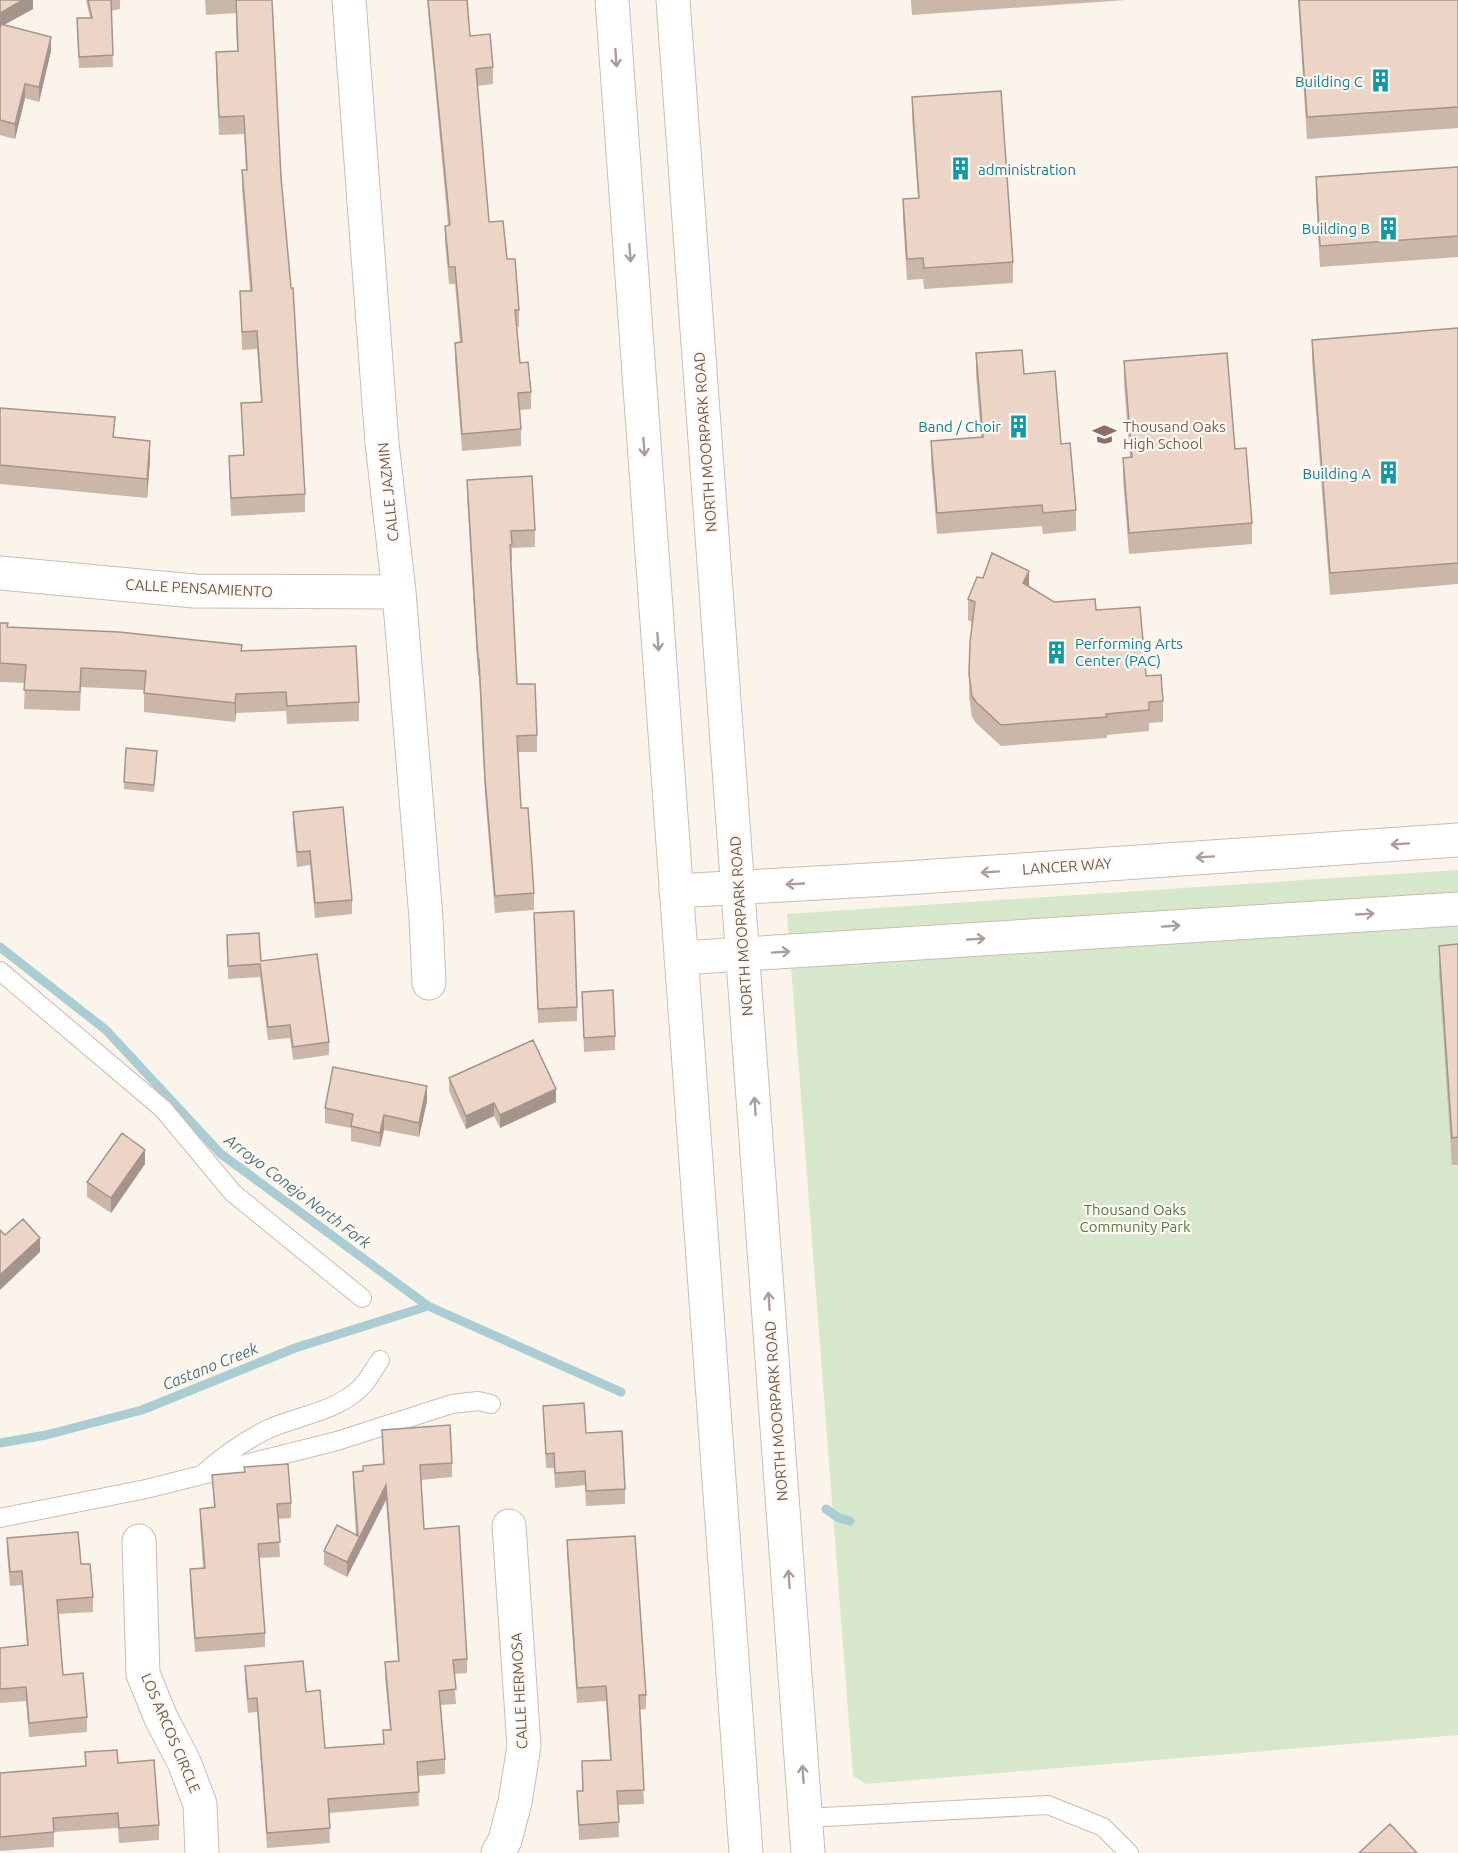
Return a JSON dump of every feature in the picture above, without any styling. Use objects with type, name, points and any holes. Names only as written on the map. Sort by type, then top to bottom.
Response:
[{"type":"main road","name":"CALLE JAZMIN","points":[[349,0],[382,443],[399,592],[426,918],[429,983]]},
{"type":"main road","points":[[612,0],[746,1853]]},
{"type":"main road","name":"NORTH MOORPARK ROAD","points":[[673,0],[808,1853]]},
{"type":"main road","name":"CALLE PENSAMIENTO","points":[[0,573],[194,591],[399,592]]},
{"type":"main road","name":"LANCER WAY","points":[[676,891],[1458,840]]},
{"type":"main road","points":[[681,958],[1458,909]]},
{"type":"main road","name":"CALLE HERMOSA","points":[[498,1853],[505,1839],[515,1802],[524,1746],[509,1526]]},
{"type":"main road","name":"LOS ARCOS CIRCLE","points":[[139,1541],[144,1674],[161,1719],[184,1762],[200,1804],[202,1853]]},
{"type":"lane","points":[[0,971],[163,1109],[232,1193],[362,1298]]},
{"type":"lane","points":[[202,1475],[231,1449],[268,1429],[317,1412],[348,1398],[365,1383],[380,1360]]},
{"type":"lane","points":[[0,1518],[146,1489],[337,1441],[452,1404],[478,1401],[491,1404]]},
{"type":"lane","points":[[806,1818],[1048,1805],[1103,1827],[1129,1853]]},
{"type":"green space","name":"Thousand Oaks Community Park","points":[[1458,870],[1458,1735],[866,1784],[853,1776],[787,914]]},
{"type":"building","points":[[0,0],[23,0],[0,13]]},
{"type":"building","points":[[88,0],[111,0],[113,55],[79,57],[77,18],[92,18]]},
{"type":"building","points":[[236,0],[272,0],[281,177],[291,288],[293,288],[305,494],[231,498],[229,456],[244,455],[241,403],[262,402],[257,331],[242,332],[240,291],[252,291],[242,170],[247,170],[244,116],[219,117],[216,52],[238,51]]},
{"type":"building","points":[[428,0],[467,0],[470,36],[490,34],[493,67],[476,69],[489,222],[503,221],[507,259],[515,259],[519,310],[515,310],[520,363],[528,362],[531,392],[518,393],[521,429],[462,434],[455,343],[462,342],[455,267],[449,267],[445,226],[450,225]]},
{"type":"building","name":"Building C","points":[[1299,0],[1458,0],[1458,107],[1307,117]]},
{"type":"building","points":[[1,24],[51,37],[39,87],[25,84],[15,124],[0,120]]},
{"type":"building","name":"administration","points":[[1001,91],[1013,262],[924,268],[923,258],[907,259],[903,199],[919,198],[912,97]]},
{"type":"building","name":"Building B","points":[[1458,167],[1458,236],[1320,246],[1316,177]]},
{"type":"building","name":"Building A","points":[[1458,328],[1458,563],[1330,573],[1312,340]]},
{"type":"building","name":"Band / Choir","points":[[1022,350],[1024,374],[1055,371],[1061,444],[1070,443],[1076,510],[1043,513],[1042,505],[937,513],[931,441],[983,437],[976,353]]},
{"type":"building","points":[[1227,353],[1235,449],[1246,448],[1252,523],[1129,533],[1123,458],[1132,457],[1124,361]]},
{"type":"building","points":[[0,408],[115,417],[113,437],[150,441],[147,479],[0,465]]},
{"type":"building","points":[[532,476],[535,530],[511,531],[512,544],[510,545],[517,684],[535,684],[537,735],[517,736],[521,808],[528,808],[534,893],[495,896],[485,779],[467,480]]},
{"type":"building","name":"Performing Arts Center (PAC)","points":[[992,553],[1029,571],[1023,583],[1054,602],[1095,599],[1096,610],[1140,607],[1146,676],[1161,675],[1163,701],[1149,702],[1149,710],[1106,714],[1107,717],[1001,725],[972,696],[969,674],[975,602],[968,599],[977,577],[983,578]]},
{"type":"building","points":[[0,623],[8,623],[7,627],[119,632],[242,645],[241,651],[356,646],[359,702],[287,706],[286,692],[236,694],[235,703],[144,693],[146,671],[81,668],[80,692],[24,690],[26,665],[0,663]]},
{"type":"building","points":[[126,748],[157,751],[154,785],[124,782]]},
{"type":"building","points":[[343,807],[352,900],[315,903],[310,851],[297,852],[293,812]]},
{"type":"building","points":[[574,911],[577,1007],[538,1009],[534,913]]},
{"type":"building","points":[[259,933],[261,961],[317,954],[329,1042],[293,1047],[290,1025],[268,1027],[260,964],[228,966],[227,935]]},
{"type":"building","points":[[1458,944],[1458,1137],[1452,1138],[1439,946]]},
{"type":"building","points":[[613,990],[615,1036],[584,1038],[582,992]]},
{"type":"building","points":[[533,1040],[556,1089],[500,1115],[494,1103],[466,1116],[449,1078]]},
{"type":"building","points":[[333,1067],[427,1086],[419,1123],[384,1115],[380,1133],[351,1126],[353,1114],[325,1108]]},
{"type":"building","points":[[122,1133],[145,1150],[111,1198],[87,1182]]},
{"type":"building","points":[[23,1219],[40,1238],[0,1275],[0,1230],[5,1235]]},
{"type":"building","points":[[584,1403],[586,1433],[622,1431],[625,1489],[586,1491],[585,1471],[555,1473],[554,1453],[546,1454],[543,1406]]},
{"type":"building","points":[[450,1425],[452,1463],[420,1465],[424,1529],[459,1526],[467,1659],[453,1660],[456,1689],[439,1691],[445,1759],[417,1762],[419,1792],[328,1799],[330,1828],[267,1833],[257,1698],[248,1699],[245,1666],[303,1661],[306,1692],[320,1690],[325,1748],[384,1744],[383,1730],[391,1730],[385,1662],[399,1661],[386,1485],[347,1562],[324,1551],[337,1525],[358,1536],[353,1472],[363,1471],[363,1466],[384,1464],[382,1430]]},
{"type":"building","points":[[288,1464],[291,1503],[277,1504],[280,1542],[258,1544],[265,1633],[195,1638],[190,1569],[205,1568],[200,1509],[215,1507],[212,1475],[245,1472],[244,1467]]},
{"type":"building","points":[[78,1532],[81,1564],[90,1564],[93,1597],[57,1600],[63,1675],[83,1673],[87,1717],[29,1723],[26,1687],[0,1689],[0,1648],[28,1645],[22,1571],[10,1572],[7,1538]]},
{"type":"building","points":[[635,1536],[646,1695],[639,1695],[644,1790],[617,1791],[619,1822],[579,1825],[577,1791],[583,1791],[582,1761],[611,1760],[606,1686],[577,1688],[567,1540]]},
{"type":"building","points":[[117,1750],[118,1763],[154,1760],[159,1825],[119,1828],[118,1813],[53,1818],[54,1832],[0,1837],[0,1773],[86,1766],[85,1752]]},
{"type":"building","points":[[1390,1824],[1417,1853],[1359,1853]]},
{"type":"waterway","name":"Arroyo Conejo North Fork","points":[[0,947],[106,1030],[221,1154],[428,1306],[621,1392]]},
{"type":"waterway","name":"Castano Creek","points":[[0,1443],[46,1435],[142,1410],[295,1348],[428,1306]]},
{"type":"waterway","name":"Arroyo Conejo North Fork","points":[[826,1509],[839,1518],[850,1521]]},
{"type":"place","name":"Building C","points":[[1381,81]]},
{"type":"place","name":"administration","points":[[960,169]]},
{"type":"place","name":"Building B","points":[[1388,228]]},
{"type":"place","name":"Band / Choir","points":[[1019,426]]},
{"type":"place","name":"Thousand Oaks High School","points":[[1105,435]]},
{"type":"place","name":"Building A","points":[[1389,473]]},
{"type":"place","name":"Performing Arts Center (PAC)","points":[[1057,652]]}]
